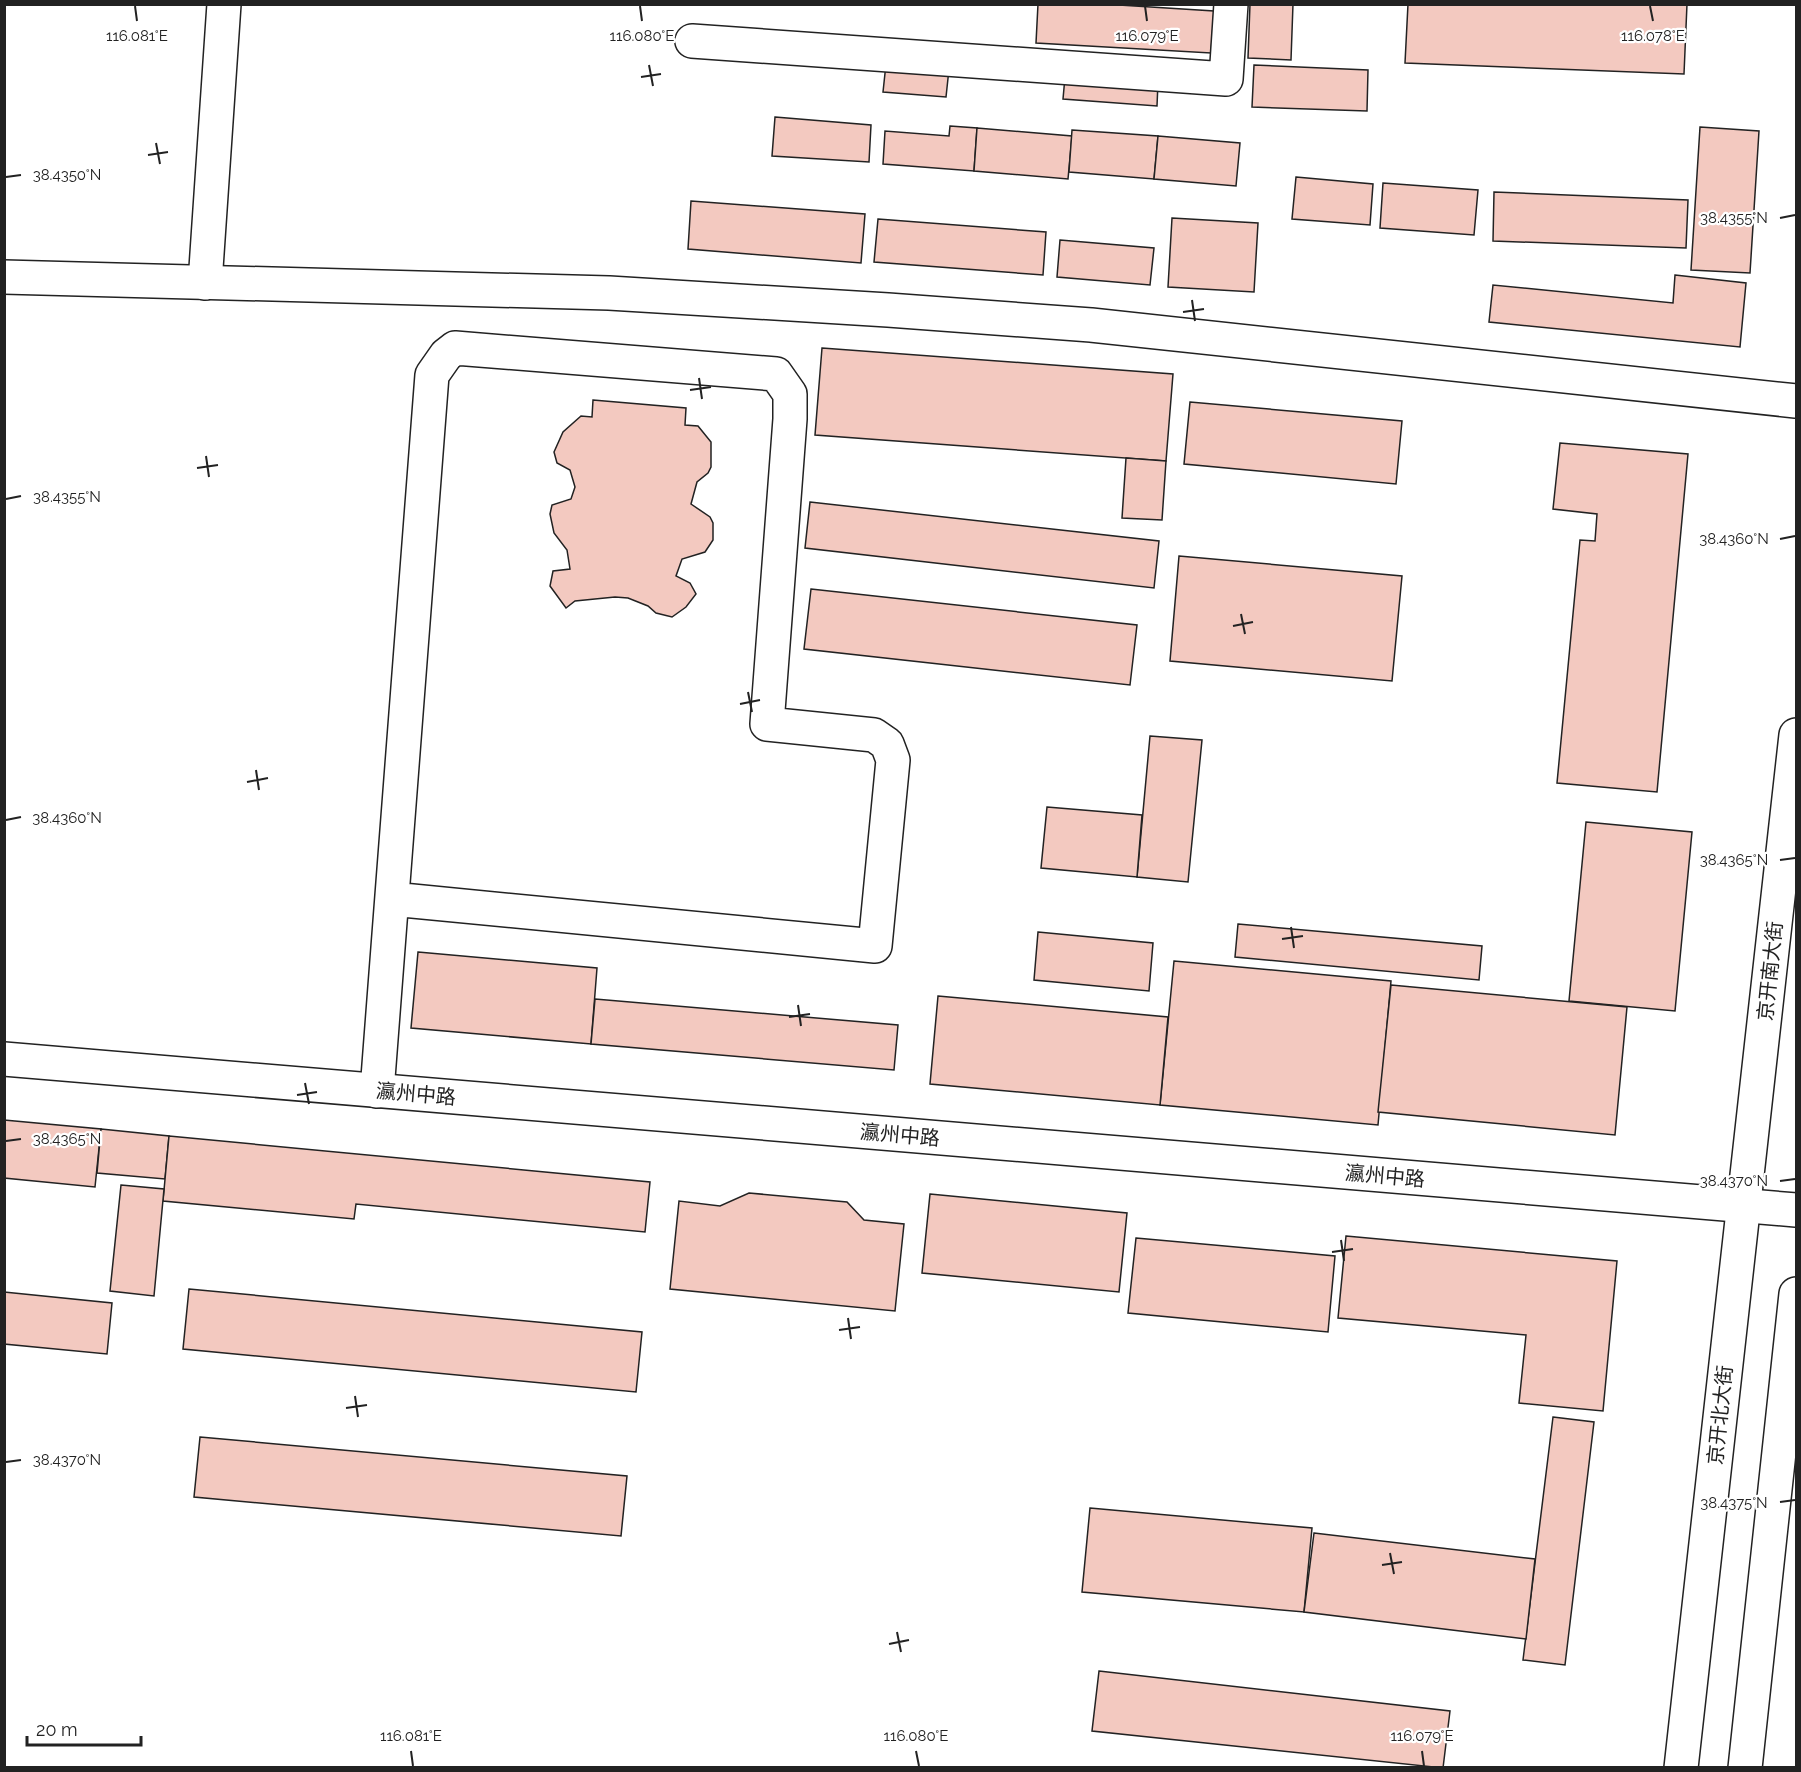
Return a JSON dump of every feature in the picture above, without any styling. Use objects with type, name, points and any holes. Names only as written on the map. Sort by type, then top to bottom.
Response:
[{"type":"main road","points":[[205,283],[224,4]]},
{"type":"main road","points":[[692,41],[1226,79],[1231,4]]},
{"type":"main road","points":[[4,277],[609,293],[1055,322],[1797,401]]},
{"type":"main road","points":[[377,1090],[432,375],[446,355],[455,348],[776,374],[790,394],[790,419],[767,724],[874,735],[887,744],[893,760],[875,946],[392,899]]},
{"type":"main road","name":"京开南大街","points":[[1744,1206],[1797,735]]},
{"type":"main road","name":"瀛州中路","points":[[4,1059],[1797,1210]]},
{"type":"main road","name":"京开北大街","points":[[1681,1767],[1744,1206]]},
{"type":"main road","points":[[1745,1767],[1797,1294]]},
{"type":"building","points":[[1038,4],[1103,4],[1214,11],[1211,53],[1036,43]]},
{"type":"building","points":[[1250,4],[1293,4],[1291,60],[1248,58]]},
{"type":"building","points":[[1408,4],[1687,4],[1684,74],[1405,63]]},
{"type":"building","points":[[886,64],[949,69],[946,97],[883,92]]},
{"type":"building","points":[[1254,65],[1368,70],[1367,111],[1252,107]]},
{"type":"building","points":[[1065,77],[1158,82],[1157,106],[1063,99]]},
{"type":"building","points":[[775,117],[871,125],[869,162],[772,156]]},
{"type":"building","points":[[950,126],[977,128],[974,171],[883,164],[885,131],[949,136]]},
{"type":"building","points":[[1700,127],[1759,131],[1750,273],[1691,270]]},
{"type":"building","points":[[977,128],[1072,136],[1068,179],[974,171]]},
{"type":"building","points":[[1072,130],[1158,136],[1154,179],[1069,172]]},
{"type":"building","points":[[1158,136],[1240,143],[1236,186],[1154,179]]},
{"type":"building","points":[[1296,177],[1373,184],[1370,225],[1292,219]]},
{"type":"building","points":[[1383,183],[1478,190],[1474,235],[1380,228]]},
{"type":"building","points":[[1494,192],[1688,200],[1686,248],[1493,241]]},
{"type":"building","points":[[691,201],[865,214],[861,263],[688,249]]},
{"type":"building","points":[[1172,218],[1258,223],[1254,292],[1168,287]]},
{"type":"building","points":[[878,219],[1046,232],[1043,275],[874,262]]},
{"type":"building","points":[[1060,240],[1154,248],[1150,285],[1057,277]]},
{"type":"building","points":[[1675,275],[1746,283],[1740,347],[1489,322],[1493,285],[1673,303]]},
{"type":"building","points":[[822,348],[1173,374],[1166,461],[815,435]]},
{"type":"building","points":[[593,400],[686,408],[685,425],[698,426],[711,442],[711,467],[708,473],[697,482],[691,504],[710,517],[713,523],[713,540],[705,552],[682,559],[676,576],[690,583],[696,594],[686,607],[672,617],[656,613],[648,606],[628,598],[575,601],[566,608],[550,586],[553,571],[570,569],[567,550],[554,533],[550,514],[552,505],[571,499],[575,487],[570,470],[557,463],[554,452],[563,432],[581,416],[592,417]]},
{"type":"building","points":[[1190,402],[1402,421],[1396,484],[1184,464]]},
{"type":"building","points":[[1560,443],[1688,454],[1657,792],[1557,783],[1580,540],[1595,541],[1597,514],[1553,509]]},
{"type":"building","points":[[1126,458],[1166,461],[1162,520],[1122,518]]},
{"type":"building","points":[[810,502],[1159,541],[1154,588],[805,548]]},
{"type":"building","points":[[1179,556],[1402,576],[1392,681],[1170,661]]},
{"type":"building","points":[[811,589],[1137,625],[1130,685],[804,649]]},
{"type":"building","points":[[1150,736],[1202,740],[1188,882],[1137,877]]},
{"type":"building","points":[[1047,807],[1142,815],[1137,877],[1041,868]]},
{"type":"building","points":[[1586,822],[1692,832],[1675,1011],[1569,1001]]},
{"type":"building","points":[[1238,924],[1482,946],[1479,980],[1235,957]]},
{"type":"building","points":[[1038,932],[1153,943],[1149,991],[1034,980]]},
{"type":"building","points":[[418,952],[597,968],[591,1044],[411,1028]]},
{"type":"building","points":[[1174,961],[1391,981],[1378,1125],[1160,1105]]},
{"type":"building","points":[[1391,985],[1627,1007],[1615,1135],[1378,1112]]},
{"type":"building","points":[[938,996],[1168,1017],[1160,1105],[930,1084]]},
{"type":"building","points":[[595,999],[898,1025],[894,1070],[591,1044]]},
{"type":"building","points":[[4,1120],[101,1129],[95,1187],[4,1178]]},
{"type":"building","points":[[101,1129],[169,1136],[165,1179],[97,1173]]},
{"type":"building","points":[[169,1136],[650,1182],[645,1232],[356,1204],[354,1219],[163,1201]]},
{"type":"building","points":[[121,1185],[164,1189],[154,1296],[110,1291]]},
{"type":"building","points":[[749,1193],[847,1202],[864,1220],[904,1224],[895,1311],[670,1289],[679,1201],[720,1206]]},
{"type":"building","points":[[930,1194],[1127,1213],[1119,1292],[922,1273]]},
{"type":"building","points":[[1346,1236],[1617,1261],[1603,1411],[1519,1403],[1526,1335],[1338,1318]]},
{"type":"building","points":[[1136,1238],[1335,1256],[1328,1332],[1128,1313]]},
{"type":"building","points":[[189,1289],[642,1332],[636,1392],[183,1349]]},
{"type":"building","points":[[4,1292],[112,1303],[107,1354],[4,1344]]},
{"type":"building","points":[[1553,1417],[1594,1422],[1565,1665],[1523,1660]]},
{"type":"building","points":[[200,1437],[627,1476],[621,1536],[194,1497]]},
{"type":"building","points":[[1090,1508],[1312,1528],[1304,1612],[1082,1592]]},
{"type":"building","points":[[1314,1533],[1535,1559],[1526,1639],[1304,1612]]},
{"type":"building","points":[[1099,1671],[1450,1711],[1443,1768],[1092,1731]]}]
